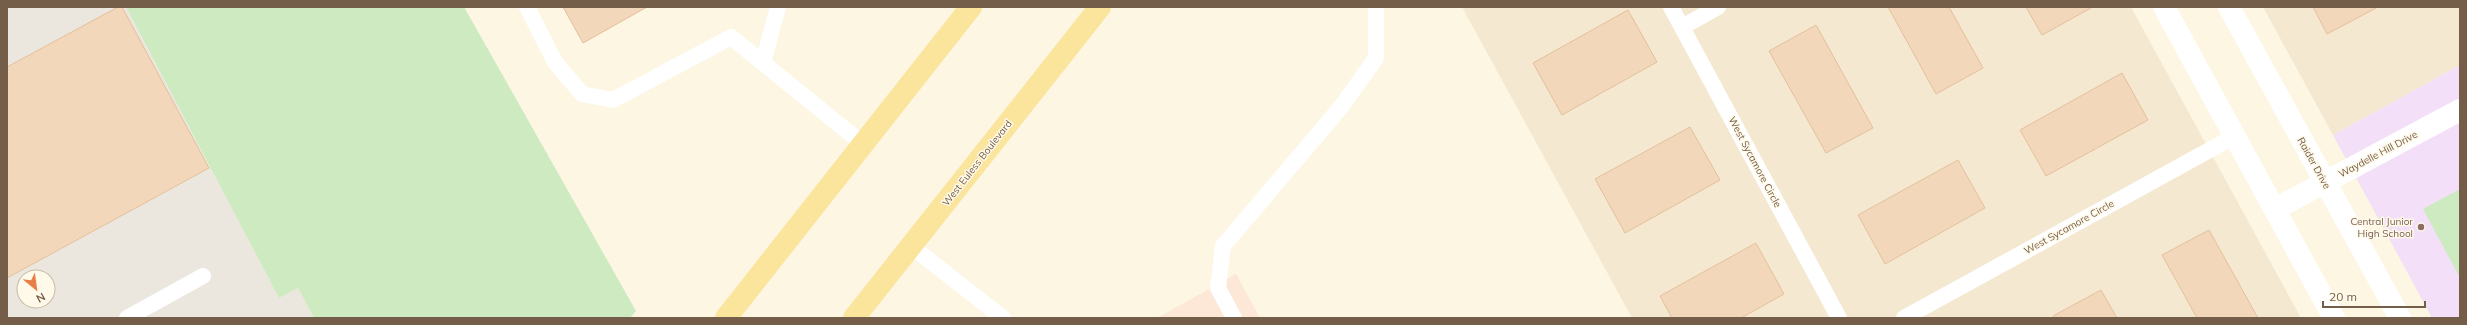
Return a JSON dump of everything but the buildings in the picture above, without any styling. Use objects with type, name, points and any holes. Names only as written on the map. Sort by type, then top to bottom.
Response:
[{"type":"main road","points":[[726,318],[972,7]]},
{"type":"main road","name":"West Euless Boulevard","points":[[854,318],[1100,7]]},
{"type":"main road","points":[[2164,7],[2334,318]]},
{"type":"main road","name":"Raider Drive","points":[[2229,7],[2400,318]]},
{"type":"main road","name":"Waydelle Hill Drive","points":[[2274,209],[2460,110]]},
{"type":"lane","points":[[527,7],[555,62],[582,94],[613,100],[731,37],[863,144]]},
{"type":"lane","points":[[764,63],[778,7]]},
{"type":"lane","points":[[1234,318],[1218,288],[1223,246],[1341,107],[1376,58],[1376,7]]},
{"type":"lane","name":"West Sycamore Circle","points":[[1671,7],[1839,318]]},
{"type":"lane","points":[[1682,27],[1718,7]]},
{"type":"lane","name":"West Sycamore Circle","points":[[1904,318],[2234,136]]},
{"type":"lane","points":[[911,246],[1003,318]]},
{"type":"lane","points":[[126,318],[203,276]]},
{"type":"shaded area","points":[[7,7],[126,7],[279,298],[298,288],[314,318],[7,318]]},
{"type":"shaded area","points":[[1462,7],[2131,7],[2301,318],[1632,318]]},
{"type":"shaded area","points":[[2263,7],[2460,7],[2460,65],[2333,135]]},
{"type":"shaded area","name":"Central Junior High School","points":[[2460,65],[2460,318],[2432,318],[2333,135]]},
{"type":"shaded area","points":[[1236,274],[1260,318],[1157,318]]},
{"type":"green space","points":[[126,7],[464,7],[636,311],[630,318],[314,318],[298,288],[279,298]]},
{"type":"green space","points":[[2460,189],[2460,278],[2423,209]]},
{"type":"place","name":"Central Junior High School","points":[[2421,227]]}]
